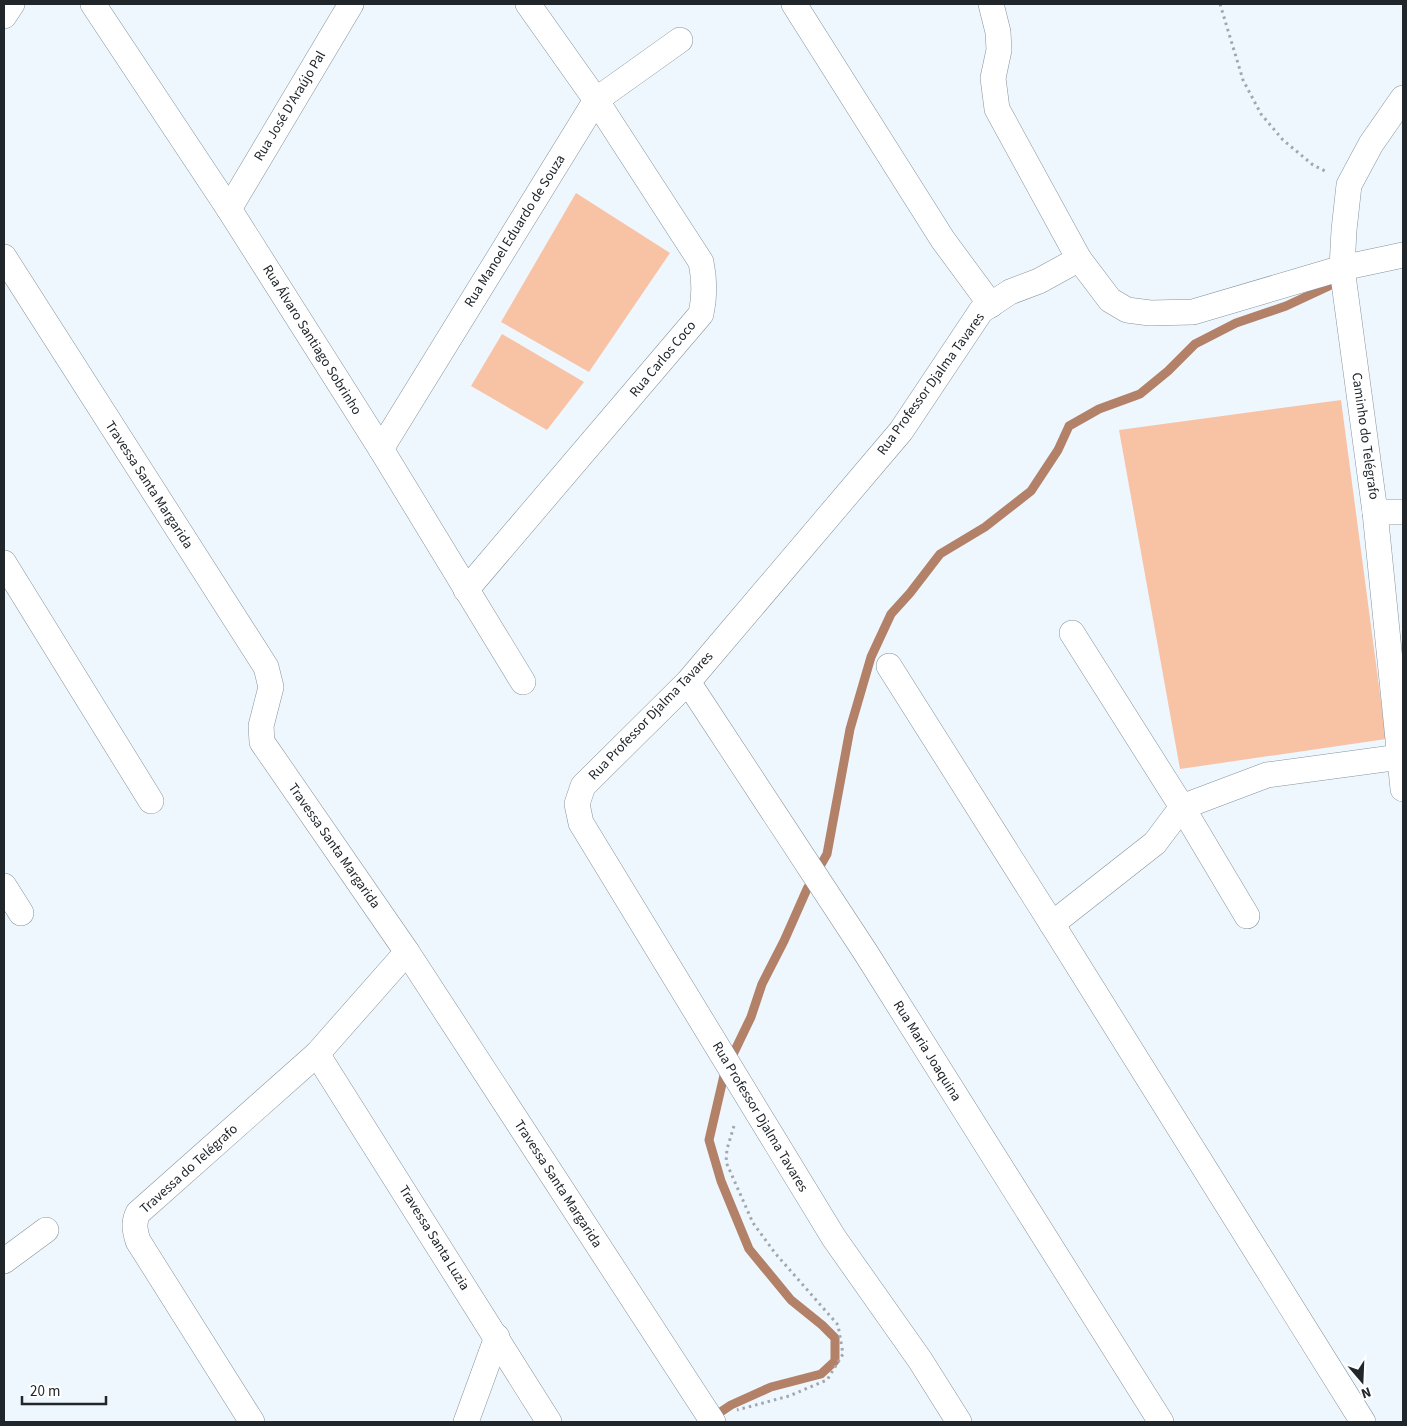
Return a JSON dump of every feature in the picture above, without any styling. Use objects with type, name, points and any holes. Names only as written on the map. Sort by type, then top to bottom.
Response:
[{"type":"street","points":[[4,16],[12,4]]},
{"type":"street","name":"Rua Álvaro Santiago Sobrinho","points":[[93,4],[229,209],[381,449],[524,682]]},
{"type":"street","name":"Rua José D'Araújo Pal","points":[[229,209],[351,4]]},
{"type":"street","name":"Rua Carlos Coco","points":[[466,590],[701,314],[705,296],[701,262],[596,100],[528,4]]},
{"type":"street","points":[[794,4],[942,240],[991,305]]},
{"type":"street","points":[[991,4],[998,32],[999,50],[993,78],[997,109],[1079,259],[1110,300],[1127,310],[1150,313],[1193,312],[1342,268],[1403,255]]},
{"type":"street","name":"Rua Manoel Eduardo de Souza","points":[[381,449],[596,100],[680,40]]},
{"type":"street","name":"Caminho do Telégrafo","points":[[1403,98],[1371,144],[1349,185],[1342,268],[1376,512],[1403,789]]},
{"type":"street","name":"Travessa Santa Margarida","points":[[4,258],[266,667],[271,687],[261,726],[262,742],[408,952],[717,1415]]},
{"type":"street","name":"Rua Professor Djalma Tavares","points":[[959,1422],[920,1360],[834,1238],[581,823],[577,804],[583,786],[688,682],[901,431],[981,312],[1010,292],[1039,281],[1079,259]]},
{"type":"street","points":[[1376,512],[1403,512]]},
{"type":"street","points":[[4,563],[151,801]]},
{"type":"street","points":[[1072,633],[1182,807],[1247,916]]},
{"type":"street","points":[[889,666],[1362,1422]]},
{"type":"street","name":"Rua Maria Joaquina","points":[[688,682],[866,954],[1161,1422]]},
{"type":"street","points":[[1052,924],[1155,843],[1182,807],[1268,775],[1400,756]]},
{"type":"street","points":[[4,886],[21,913]]},
{"type":"street","name":"Travessa do Telégrafo","points":[[252,1422],[138,1242],[135,1221],[138,1213],[318,1054],[408,952]]},
{"type":"street","name":"Travessa Santa Luzia","points":[[318,1054],[549,1422]]},
{"type":"street","points":[[4,1261],[46,1230]]},
{"type":"street","points":[[466,1422],[496,1337]]},
{"type":"path","points":[[1220,4],[1244,80],[1261,114],[1283,140],[1313,165],[1349,185]]},
{"type":"path","points":[[717,1415],[789,1396],[827,1380],[843,1354],[838,1325],[775,1253],[753,1223],[726,1162],[727,1149],[745,1092]]},
{"type":"shaded area","points":[[576,193],[670,253],[589,372],[501,322]]},
{"type":"shaded area","points":[[502,334],[584,382],[547,430],[471,386]]},
{"type":"shaded area","points":[[1341,400],[1386,739],[1180,769],[1119,430]]},
{"type":"waterway","points":[[713,1417],[731,1405],[771,1387],[821,1374],[835,1361],[835,1338],[791,1300],[749,1249],[721,1181],[709,1140],[725,1071],[751,1017],[762,984],[807,889],[827,854],[850,729],[871,657],[891,614],[940,554],[985,527],[1031,491],[1058,450],[1069,426],[1099,409],[1140,394],[1168,371],[1195,344],[1236,323],[1286,306],[1329,286]]}]
